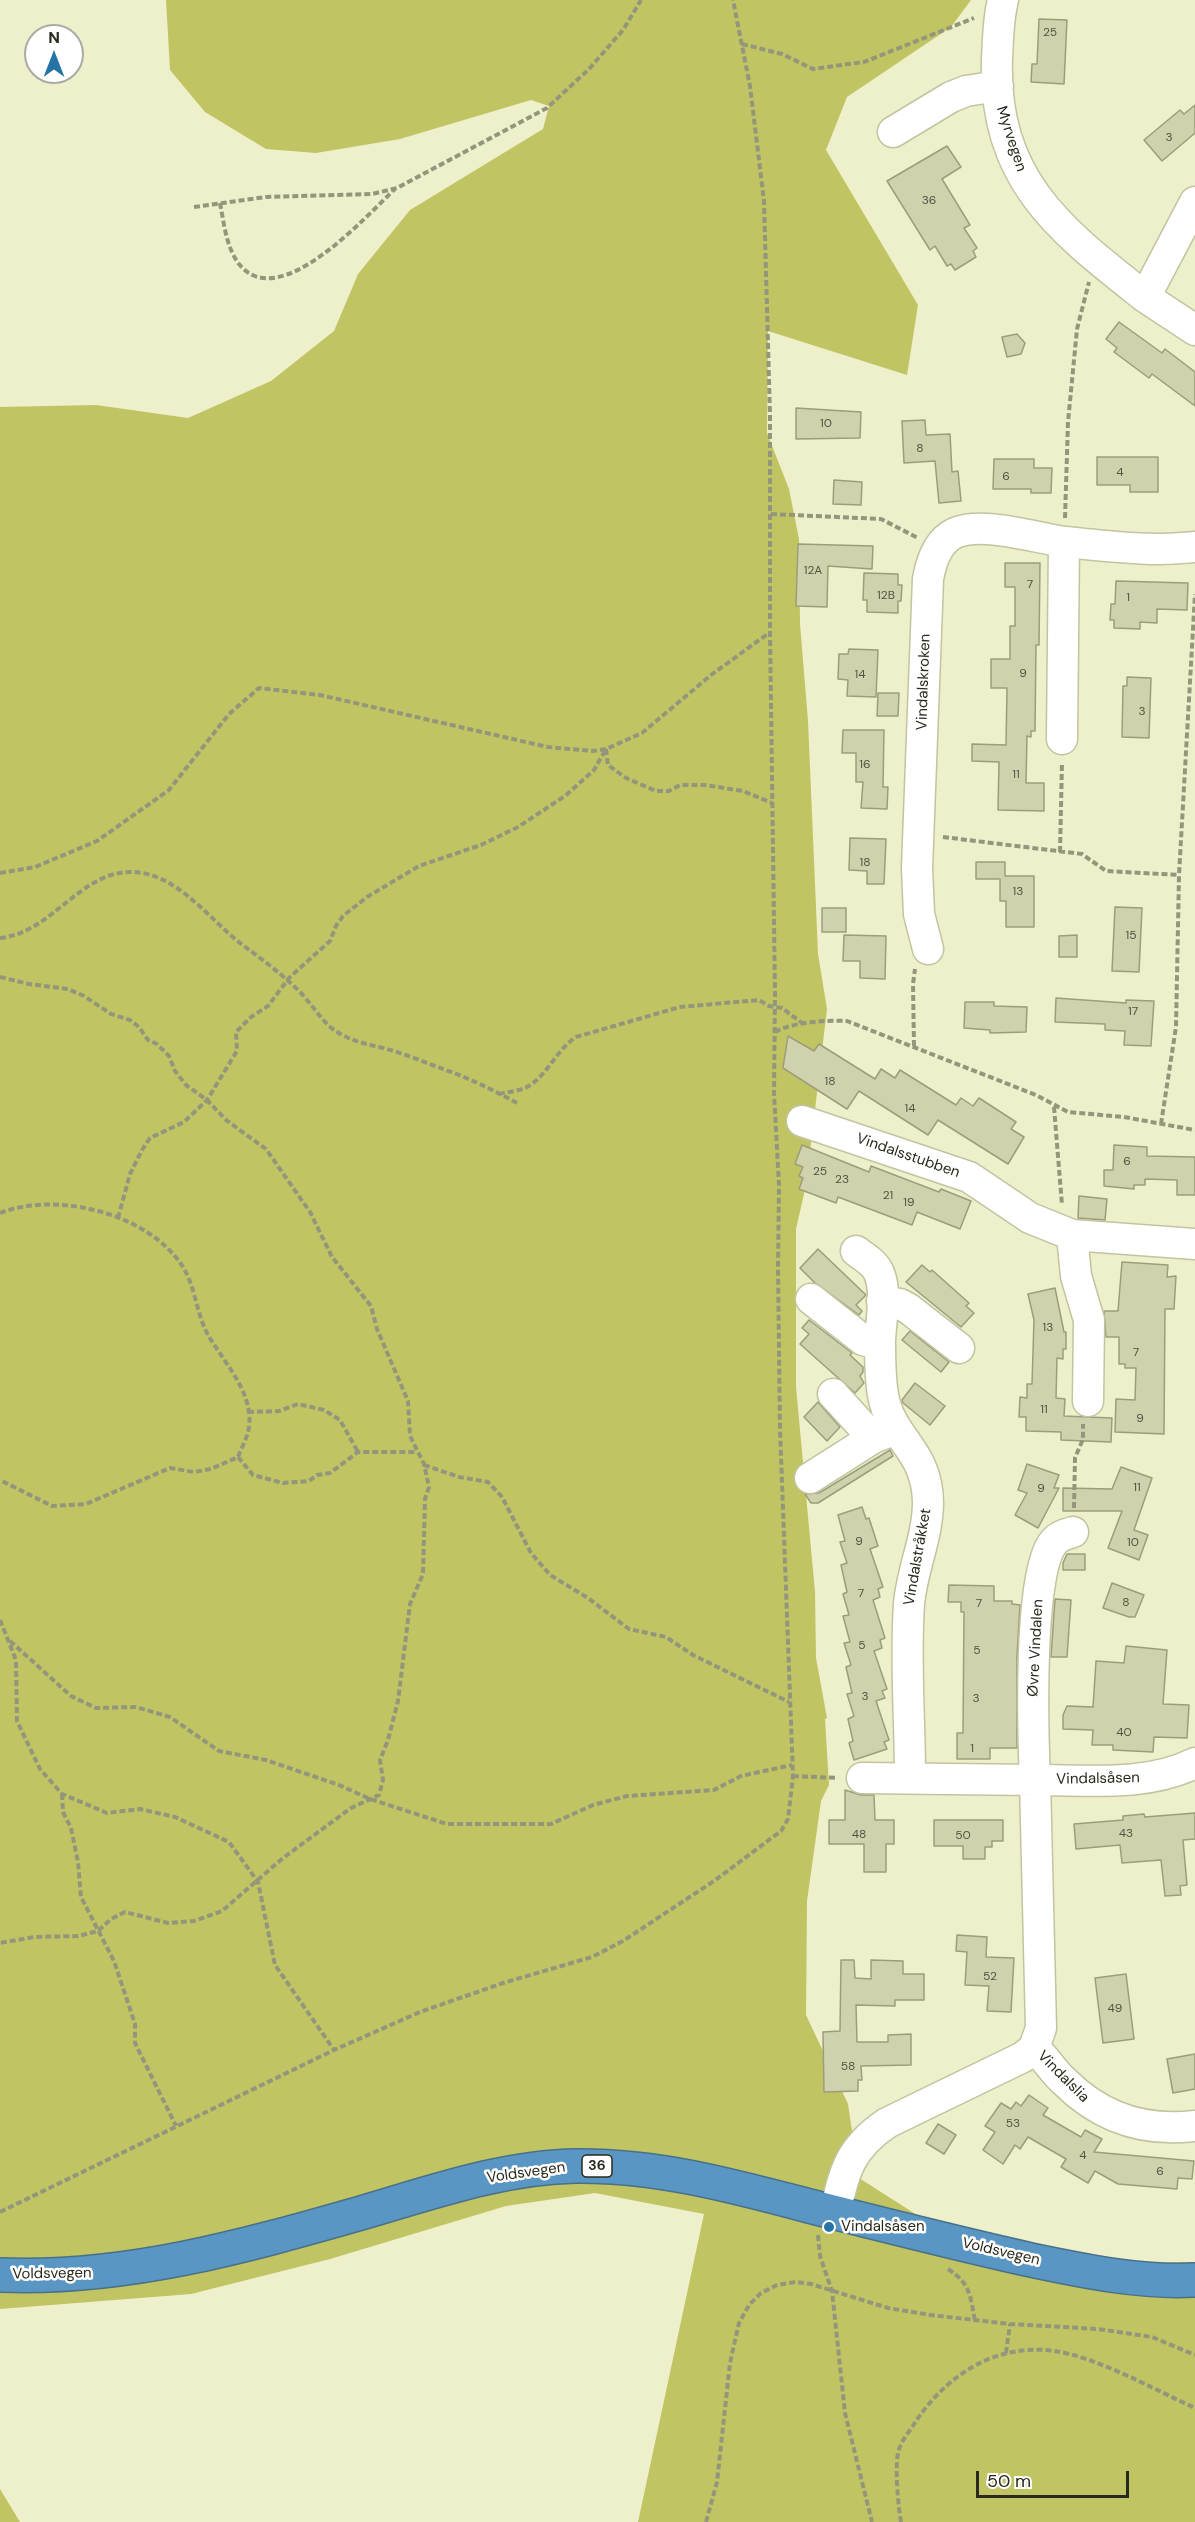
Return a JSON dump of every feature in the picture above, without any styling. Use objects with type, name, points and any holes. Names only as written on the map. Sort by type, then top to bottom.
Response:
[{"type":"highway","name":"Voldsvegen","points":[[0,2275],[75,2275],[187,2259],[291,2233],[477,2180],[542,2169],[605,2166],[669,2173],[712,2181],[994,2252],[1097,2273],[1151,2279],[1195,2280]]},
{"type":"street","name":"Myrvegen","points":[[1002,4],[998,86],[1004,127],[1028,188],[1052,218],[1095,258],[1146,297],[1195,330]]},
{"type":"street","points":[[893,132],[951,97],[966,91],[998,86]]},
{"type":"street","points":[[1146,297],[1195,202]]},
{"type":"street","points":[[939,548],[955,533],[976,530],[1008,532],[1064,542],[1163,549],[1195,547]]},
{"type":"street","points":[[1062,739],[1064,542]]},
{"type":"street","name":"Vindalskroken","points":[[928,949],[917,902],[918,834],[928,579],[930,567],[939,548]]},
{"type":"street","name":"Vindalsstubben","points":[[802,1121],[950,1169],[978,1182],[1030,1218],[1066,1233],[1195,1244]]},
{"type":"street","points":[[1066,1233],[1089,1320],[1088,1401]]},
{"type":"street","name":"Vindalstråkket","points":[[856,1251],[875,1266],[879,1273],[882,1301],[880,1345],[886,1408],[884,1433],[910,1446],[923,1468],[928,1502],[925,1537],[915,1567],[909,1605],[910,1777]]},
{"type":"street","points":[[811,1299],[863,1340],[880,1345]]},
{"type":"street","points":[[882,1301],[900,1304],[909,1309],[959,1348]]},
{"type":"street","points":[[810,1478],[884,1433],[833,1394]]},
{"type":"street","name":"Øvre Vindalen","points":[[1035,1780],[1034,1682],[1039,1588],[1044,1563],[1053,1543],[1058,1538],[1073,1532]]},
{"type":"street","name":"Vindalsåsen","points":[[862,1778],[1113,1781],[1166,1774],[1195,1763]]},
{"type":"street","name":"Vindalsåsen","points":[[1034,2048],[1041,2028],[1035,1780]]},
{"type":"street","points":[[828,2211],[856,2149],[870,2134],[887,2123],[996,2071],[1034,2048]]},
{"type":"street","name":"Vindalslia","points":[[1034,2048],[1078,2095],[1109,2115],[1149,2126],[1173,2129],[1195,2126]]},
{"type":"path","points":[[220,203],[228,243],[238,263],[249,275],[275,277],[300,270],[321,258],[397,188],[547,108],[589,69],[623,30],[641,0]]},
{"type":"path","points":[[0,2212],[334,2050],[420,2012],[503,1983],[592,1957],[623,1941],[714,1881],[780,1831],[788,1819],[793,1776],[780,1429],[779,1185],[774,1093],[771,514],[764,201],[750,86],[733,0]]},
{"type":"path","points":[[742,44],[782,54],[813,69],[864,62],[1002,4]]},
{"type":"path","points":[[194,207],[266,197],[372,194],[397,188]]},
{"type":"path","points":[[1064,542],[1068,422],[1077,328],[1095,258]]},
{"type":"path","points":[[771,514],[881,519],[939,548]]},
{"type":"path","points":[[1161,1124],[1176,1027],[1179,875],[1195,594]]},
{"type":"path","points":[[0,873],[35,867],[106,835],[169,790],[229,714],[260,688],[320,695],[548,747],[593,751],[642,733],[711,675],[770,632]]},
{"type":"path","points":[[1060,852],[1062,739]]},
{"type":"path","points":[[606,748],[608,765],[626,778],[656,790],[669,791],[680,785],[705,785],[743,791],[772,803]]},
{"type":"path","points":[[118,1218],[130,1174],[150,1138],[184,1122],[207,1100],[237,1051],[236,1032],[251,1017],[268,1006],[287,981],[330,941],[343,916],[367,897],[419,866],[481,845],[518,827],[565,796],[587,777],[594,770],[606,748]]},
{"type":"path","points":[[918,834],[1082,854],[1106,872],[1179,875]]},
{"type":"path","points":[[0,938],[21,934],[40,925],[91,884],[110,875],[130,872],[146,873],[185,895],[301,993],[330,1026],[344,1037],[441,1068],[517,1103]]},
{"type":"path","points":[[914,1046],[913,984],[915,969],[918,961],[928,949]]},
{"type":"path","points":[[0,976],[28,984],[68,989],[84,996],[111,1014],[130,1020],[139,1027],[148,1040],[157,1044],[169,1056],[175,1071],[186,1085],[207,1100],[226,1120],[266,1149],[310,1212],[332,1257],[370,1306],[377,1329],[408,1401],[410,1436],[424,1464],[429,1487],[425,1499],[423,1574],[410,1604],[398,1701],[388,1740],[380,1760],[383,1780],[379,1795],[351,1808],[283,1858],[222,1911],[194,1921],[168,1923],[125,1912],[111,1919],[98,1931],[78,1936],[34,1937],[0,1943]]},
{"type":"path","points":[[499,1094],[525,1089],[538,1079],[563,1045],[576,1037],[680,1007],[759,1000],[769,1006],[782,1008],[802,1024]]},
{"type":"path","points":[[774,1032],[786,1026],[832,1020],[847,1021],[1036,1095],[1054,1107],[1068,1112],[1124,1117],[1195,1130]]},
{"type":"path","points":[[1054,1107],[1066,1233]]},
{"type":"path","points":[[0,1213],[19,1206],[50,1203],[88,1209],[118,1218],[147,1231],[167,1246],[183,1267],[205,1329],[243,1388],[248,1412],[248,1430],[238,1457],[211,1469],[194,1472],[170,1468],[86,1504],[52,1506],[0,1480]]},
{"type":"path","points":[[1073,1532],[1075,1458],[1083,1439],[1082,1407],[1088,1401]]},
{"type":"path","points":[[248,1412],[279,1411],[298,1404],[324,1410],[340,1420],[358,1452]]},
{"type":"path","points":[[238,1457],[253,1475],[283,1483],[309,1480],[317,1475],[330,1473],[358,1452],[404,1450],[418,1453]]},
{"type":"path","points":[[424,1464],[459,1478],[488,1482],[502,1497],[531,1553],[550,1575],[588,1598],[629,1629],[666,1637],[693,1655],[789,1702]]},
{"type":"path","points":[[0,1620],[16,1660],[18,1721],[40,1769],[62,1794],[107,1813],[140,1809],[175,1817],[229,1842],[258,1882],[275,1965],[334,2050]]},
{"type":"path","points":[[10,1641],[71,1696],[96,1708],[136,1707],[170,1718],[219,1751],[266,1760],[339,1785],[370,1799],[447,1824],[551,1824],[592,1805],[627,1796],[714,1790],[741,1776],[792,1765]]},
{"type":"path","points":[[793,1776],[862,1778]]},
{"type":"path","points":[[62,1794],[63,1812],[71,1828],[78,1862],[81,1898],[114,1961],[135,2024],[135,2043],[176,2126]]},
{"type":"path","points":[[828,2211],[818,2239],[820,2256],[832,2291],[845,2413],[872,2522]]},
{"type":"path","points":[[706,2522],[717,2482],[730,2363],[739,2323],[749,2305],[761,2293],[777,2285],[804,2283],[888,2308],[1010,2324],[1098,2329],[1152,2337],[1195,2355]]},
{"type":"path","points":[[1006,2353],[1010,2324]]},
{"type":"path","points":[[901,2522],[898,2453],[907,2434],[925,2407],[949,2383],[967,2369],[1006,2353],[1029,2350],[1056,2352],[1082,2358],[1195,2408]]},
{"type":"shaded area","points":[[166,0],[971,0],[951,27],[847,97],[826,150],[918,305],[907,375],[768,331],[767,433],[789,489],[799,539],[800,624],[808,721],[818,954],[827,1009],[806,1185],[796,1229],[796,1387],[815,1592],[816,1658],[827,1718],[825,1719],[829,1785],[821,1801],[807,1901],[806,2015],[848,2104],[859,2178],[917,2215],[1037,2247],[1140,2263],[1195,2262],[1195,2522],[638,2522],[704,2214],[595,2193],[506,2206],[330,2259],[191,2294],[0,2309],[0,407],[96,405],[188,418],[271,381],[334,331],[358,274],[410,210],[543,129],[549,106],[531,100],[400,139],[316,153],[266,149],[205,112],[170,70]]},
{"type":"shaded area","points":[[0,2489],[20,2522],[0,2522]]},
{"type":"building","points":[[1039,19],[1067,20],[1064,84],[1031,82],[1032,64],[1037,64]]},
{"type":"building","points":[[1195,105],[1195,133],[1162,161],[1144,140],[1180,110],[1184,114]]},
{"type":"building","points":[[947,146],[961,167],[942,179],[970,225],[964,228],[977,248],[973,251],[976,257],[955,270],[951,264],[947,266],[935,246],[930,250],[887,181]]},
{"type":"building","points":[[1119,322],[1162,353],[1165,349],[1195,372],[1195,406],[1152,374],[1149,378],[1114,352],[1117,348],[1106,339]]},
{"type":"building","points":[[1017,334],[1025,343],[1021,354],[1007,357],[1002,337]]},
{"type":"building","points":[[796,408],[861,412],[860,438],[796,439]]},
{"type":"building","points":[[925,420],[926,435],[950,434],[952,472],[958,471],[961,501],[939,503],[935,461],[904,463],[902,421]]},
{"type":"building","points":[[1097,457],[1158,457],[1158,492],[1130,492],[1130,485],[1097,485]]},
{"type":"building","points":[[994,459],[1034,459],[1034,468],[1052,468],[1051,493],[1031,493],[1031,489],[993,489]]},
{"type":"building","points":[[834,480],[862,482],[861,505],[833,504]]},
{"type":"building","points":[[798,544],[873,546],[872,569],[828,566],[827,607],[796,606]]},
{"type":"building","points":[[1005,563],[1040,563],[1035,731],[1031,731],[1031,737],[1027,736],[1026,783],[1044,783],[1044,811],[998,810],[999,762],[972,761],[972,744],[1006,745],[1007,688],[991,688],[991,659],[1010,659],[1010,626],[1015,626],[1015,587],[1005,587]]},
{"type":"building","points":[[864,573],[898,574],[898,585],[902,585],[898,613],[867,612],[867,600],[863,600]]},
{"type":"building","points":[[1116,581],[1188,583],[1187,610],[1157,609],[1157,623],[1140,622],[1140,629],[1114,628],[1114,620],[1110,620],[1111,604],[1115,604]]},
{"type":"building","points":[[849,649],[878,650],[876,697],[847,696],[848,680],[838,679],[839,654],[848,654]]},
{"type":"building","points":[[1127,677],[1151,678],[1149,738],[1122,737],[1123,686],[1127,686]]},
{"type":"building","points":[[878,693],[899,693],[898,716],[877,716]]},
{"type":"building","points":[[843,730],[884,730],[883,787],[888,787],[887,809],[861,808],[863,782],[856,782],[856,753],[842,753]]},
{"type":"building","points":[[850,838],[886,839],[884,884],[867,884],[867,871],[849,870]]},
{"type":"building","points":[[976,862],[1005,862],[1005,876],[1034,876],[1034,927],[1006,927],[1006,901],[1000,901],[1000,879],[976,879]]},
{"type":"building","points":[[1115,907],[1142,908],[1139,972],[1112,971]]},
{"type":"building","points":[[822,908],[846,908],[846,932],[822,932]]},
{"type":"building","points":[[844,935],[886,936],[885,979],[860,978],[860,961],[843,961]]},
{"type":"building","points":[[1077,935],[1077,957],[1059,957],[1059,936]]},
{"type":"building","points":[[1056,998],[1126,1003],[1126,1000],[1154,1001],[1151,1046],[1124,1045],[1125,1031],[1105,1030],[1105,1024],[1055,1022]]},
{"type":"building","points":[[965,1002],[994,1002],[994,1006],[1027,1007],[1026,1032],[990,1033],[990,1030],[964,1028]]},
{"type":"building","points":[[788,1036],[814,1051],[819,1044],[875,1079],[881,1069],[895,1078],[900,1070],[956,1105],[961,1098],[973,1106],[979,1098],[1016,1122],[1011,1129],[1024,1137],[1008,1164],[938,1120],[928,1135],[859,1091],[847,1109],[783,1068]]},
{"type":"building","points":[[802,1145],[869,1172],[871,1166],[939,1192],[941,1189],[971,1201],[960,1229],[917,1212],[912,1225],[838,1197],[836,1203],[799,1189],[803,1178],[799,1176],[803,1167],[795,1164]]},
{"type":"building","points":[[1114,1145],[1147,1147],[1147,1156],[1195,1157],[1195,1195],[1177,1195],[1177,1180],[1145,1179],[1145,1185],[1134,1185],[1134,1189],[1104,1186],[1104,1170],[1113,1170]]},
{"type":"building","points":[[1079,1196],[1107,1199],[1105,1220],[1078,1218]]},
{"type":"building","points":[[818,1249],[866,1295],[856,1305],[862,1311],[859,1315],[815,1283],[800,1268]]},
{"type":"building","points":[[1122,1262],[1168,1265],[1167,1277],[1176,1276],[1174,1309],[1165,1309],[1164,1434],[1115,1432],[1116,1399],[1135,1400],[1136,1368],[1125,1368],[1125,1364],[1119,1364],[1119,1337],[1106,1337],[1104,1311],[1118,1311]]},
{"type":"building","points":[[922,1265],[930,1272],[932,1270],[969,1303],[966,1306],[974,1313],[961,1327],[906,1282]]},
{"type":"building","points":[[1055,1288],[1064,1332],[1066,1332],[1066,1349],[1063,1349],[1063,1359],[1057,1358],[1056,1398],[1065,1399],[1064,1416],[1112,1418],[1111,1442],[1061,1440],[1061,1432],[1026,1431],[1026,1417],[1019,1417],[1020,1397],[1027,1398],[1027,1384],[1032,1384],[1034,1320],[1028,1294]]},
{"type":"building","points":[[809,1320],[852,1353],[850,1355],[863,1367],[860,1376],[864,1383],[855,1393],[800,1344],[809,1334],[802,1328]]},
{"type":"building","points":[[910,1331],[949,1362],[941,1372],[902,1340]]},
{"type":"building","points":[[915,1383],[945,1406],[930,1425],[903,1403],[902,1400]]},
{"type":"building","points":[[818,1402],[840,1427],[827,1441],[804,1417]]},
{"type":"building","points":[[890,1450],[893,1456],[818,1503],[811,1503],[805,1494],[819,1493]]},
{"type":"building","points":[[1027,1464],[1059,1475],[1054,1488],[1059,1488],[1038,1528],[1015,1515],[1027,1493],[1018,1490]]},
{"type":"building","points":[[1121,1467],[1152,1478],[1134,1530],[1148,1535],[1139,1560],[1108,1548],[1122,1511],[1063,1511],[1063,1488],[1112,1489]]},
{"type":"building","points":[[862,1507],[866,1519],[869,1518],[878,1546],[870,1549],[883,1587],[878,1589],[880,1597],[873,1600],[885,1638],[880,1640],[882,1648],[874,1651],[887,1689],[882,1691],[885,1698],[876,1701],[889,1740],[884,1742],[887,1749],[854,1760],[849,1743],[853,1741],[848,1719],[854,1716],[847,1694],[852,1693],[846,1667],[851,1665],[844,1643],[850,1642],[843,1616],[849,1615],[843,1594],[847,1592],[841,1565],[847,1563],[840,1542],[845,1541],[838,1515]]},
{"type":"building","points":[[1067,1554],[1085,1554],[1085,1570],[1063,1570]]},
{"type":"building","points":[[1112,1583],[1144,1595],[1135,1617],[1103,1608]]},
{"type":"building","points":[[949,1585],[994,1586],[994,1601],[1012,1601],[1012,1604],[1020,1605],[1017,1656],[1017,1748],[990,1748],[990,1759],[957,1759],[957,1733],[963,1733],[964,1612],[961,1612],[961,1602],[948,1602]]},
{"type":"building","points":[[1055,1599],[1071,1600],[1067,1657],[1051,1657]]},
{"type":"building","points":[[1126,1646],[1167,1650],[1163,1704],[1189,1705],[1187,1738],[1154,1737],[1153,1752],[1113,1750],[1113,1745],[1092,1745],[1093,1730],[1063,1729],[1063,1715],[1067,1706],[1093,1707],[1096,1661],[1124,1663]]},
{"type":"building","points":[[845,1790],[861,1795],[874,1795],[875,1820],[894,1820],[894,1844],[886,1844],[886,1872],[864,1872],[864,1844],[829,1844],[829,1820],[845,1820]]},
{"type":"building","points":[[1195,1813],[1195,1839],[1183,1840],[1187,1885],[1180,1886],[1181,1895],[1165,1896],[1161,1860],[1122,1863],[1120,1845],[1076,1849],[1074,1824],[1123,1820],[1123,1816],[1144,1814],[1145,1817]]},
{"type":"building","points":[[934,1820],[1003,1820],[1003,1841],[992,1841],[992,1847],[985,1847],[985,1859],[963,1859],[963,1846],[934,1846]]},
{"type":"building","points":[[957,1935],[987,1937],[986,1957],[1014,1958],[1011,2012],[987,2011],[989,1986],[965,1985],[967,1952],[956,1951]]},
{"type":"building","points":[[841,1960],[854,1960],[855,1978],[871,1979],[871,1960],[903,1961],[903,1974],[924,1974],[924,2000],[895,2000],[895,2006],[856,2005],[857,2042],[888,2042],[888,2035],[911,2034],[911,2065],[861,2066],[862,2080],[858,2080],[858,2091],[824,2092],[823,2032],[840,2031]]},
{"type":"building","points":[[1126,1974],[1134,2039],[1103,2043],[1095,1978]]},
{"type":"building","points":[[1195,2054],[1195,2089],[1173,2093],[1167,2059]]},
{"type":"building","points":[[1029,2095],[1048,2108],[1043,2115],[1081,2137],[1085,2130],[1102,2139],[1094,2152],[1194,2161],[1192,2179],[1178,2178],[1177,2189],[1118,2184],[1095,2171],[1088,2183],[1061,2167],[1066,2159],[1028,2137],[1020,2149],[1015,2145],[1003,2164],[983,2150],[995,2132],[985,2126],[1001,2103],[1011,2109],[1016,2102],[1021,2106]]},
{"type":"building","points":[[938,2124],[956,2135],[944,2154],[926,2143]]},
{"type":"place","name":"Vindalsåsen","points":[[829,2227]]}]
